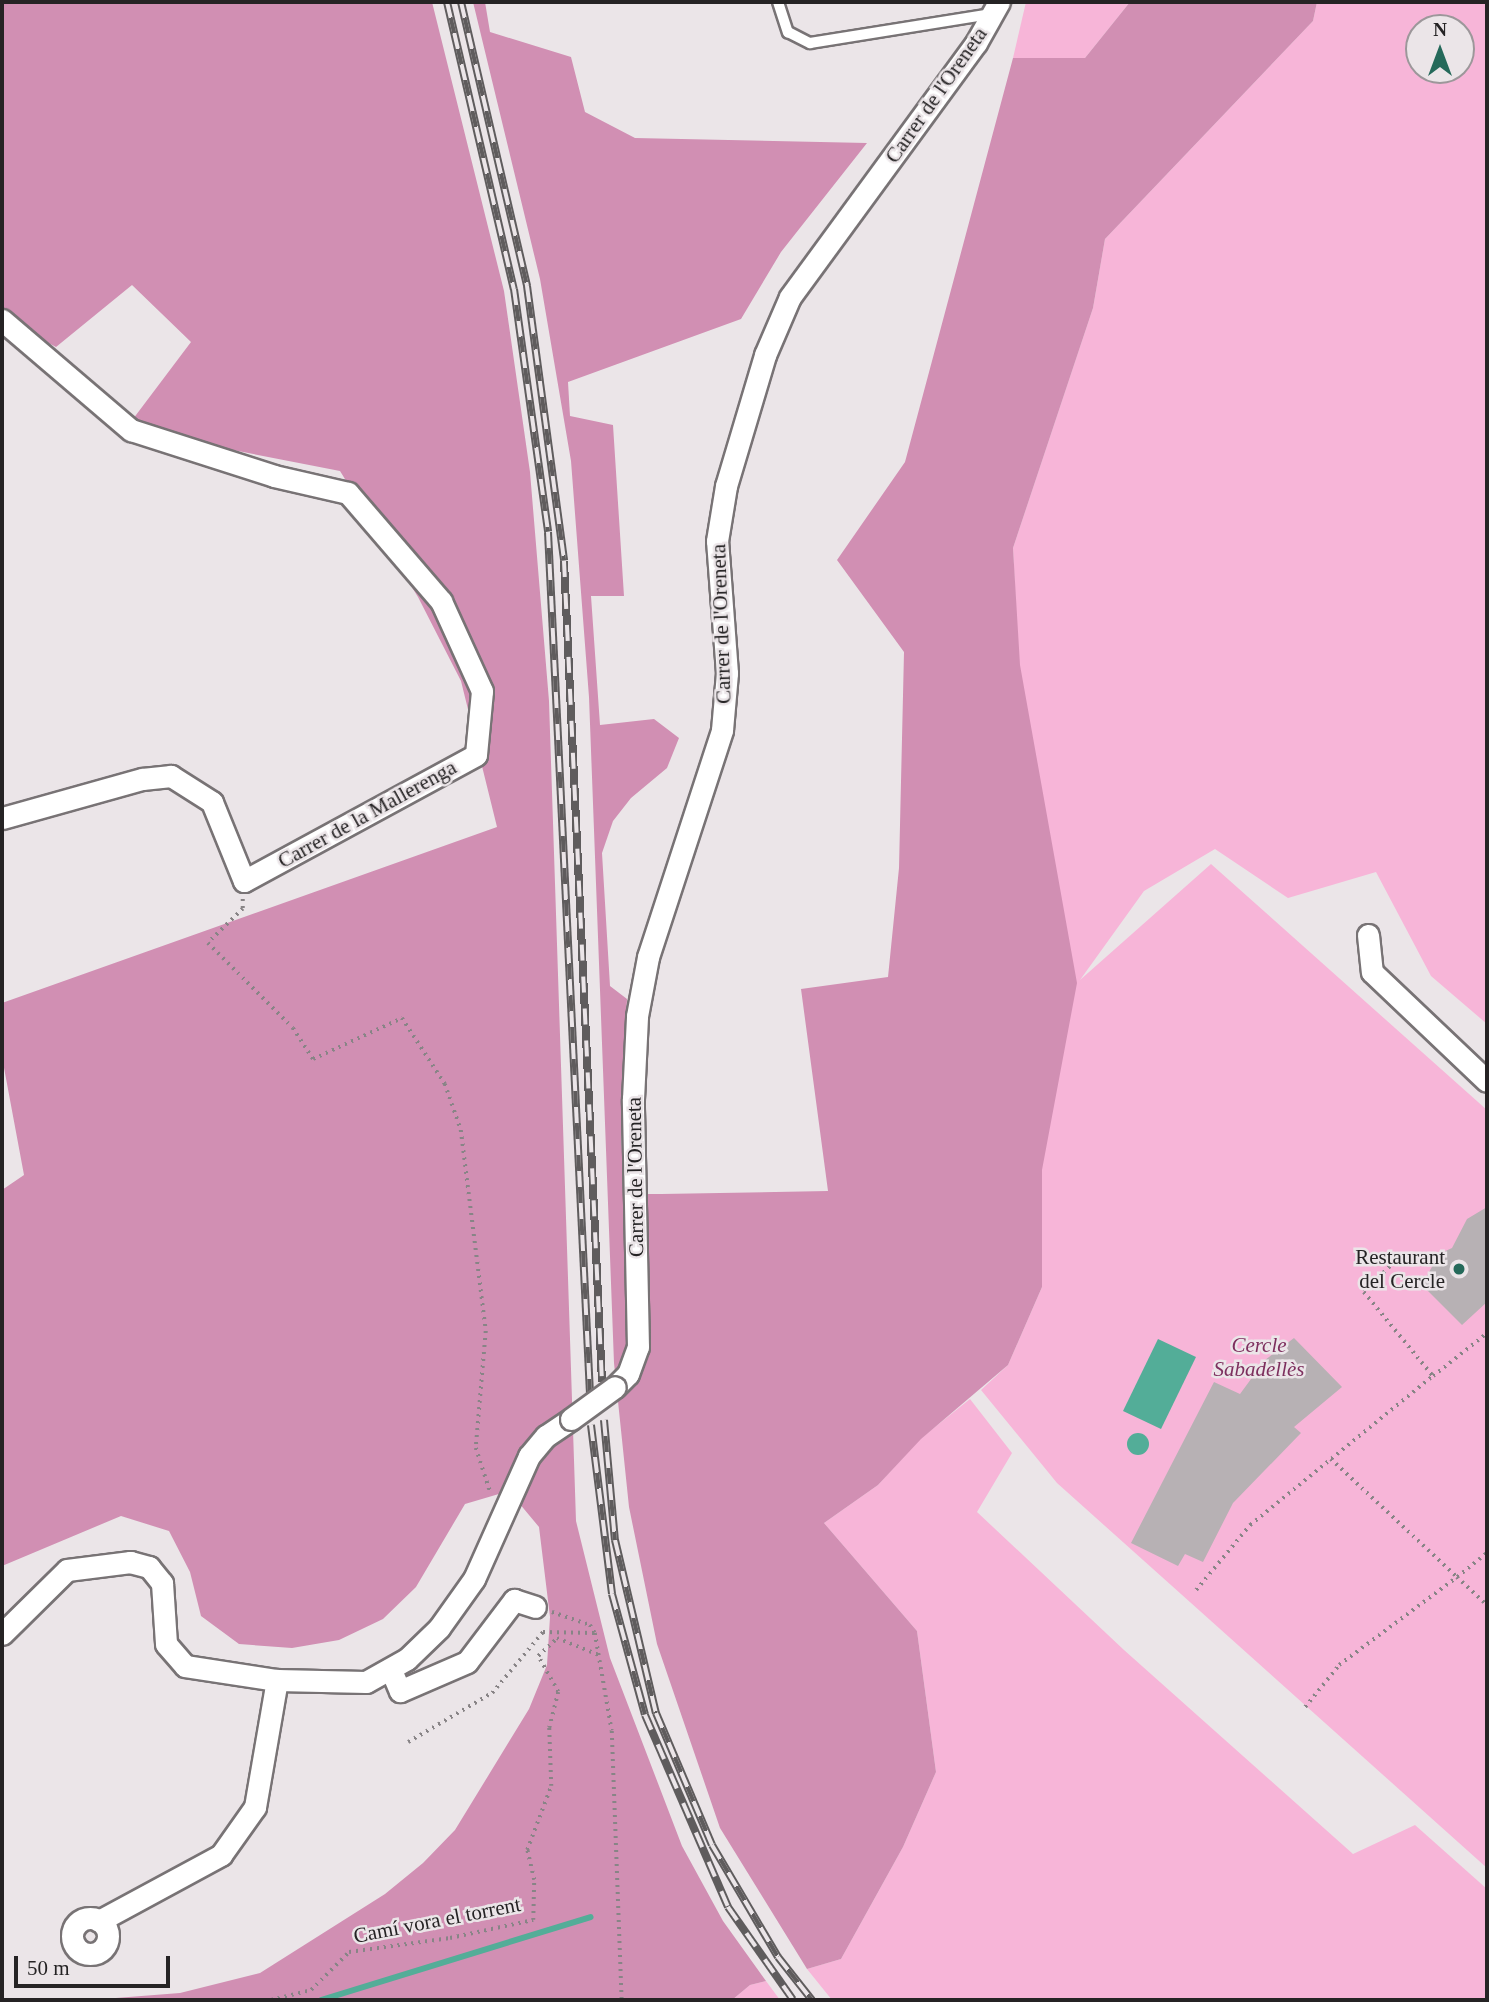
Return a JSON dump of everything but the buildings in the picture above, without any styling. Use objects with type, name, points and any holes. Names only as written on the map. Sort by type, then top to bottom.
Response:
[{"type":"street","name":"Carrer de l'Oreneta","points":[[500,1519],[536,1447],[615,1387],[628,1374],[638,1347],[633,1099],[637,1016],[648,957],[722,730],[727,663],[718,541],[730,473],[765,355],[790,297],[976,43],[995,8]]},
{"type":"street","name":"Carrer de la Mallerenga","points":[[2,320],[131,430],[274,476],[348,493],[441,601],[482,691],[476,755],[244,881]]},
{"type":"street","points":[[2,818],[142,779],[171,776],[212,802],[244,881]]},
{"type":"street","points":[[1368,935],[1372,972],[1487,1081]]},
{"type":"street","points":[[2,1634],[66,1570],[94,1563],[141,1564],[162,1583],[164,1637],[176,1660],[199,1670],[277,1680],[351,1685],[391,1670],[425,1643],[460,1601],[500,1519]]},
{"type":"street","points":[[391,1670],[400,1691],[467,1662],[514,1600],[535,1607]]},
{"type":"street","points":[[99,1922],[221,1855],[255,1807],[277,1680]]},
{"type":"lane","points":[[778,2],[788,32],[810,43],[995,8]]},
{"type":"path","points":[[244,881],[243,909],[208,943],[293,1028],[313,1059],[402,1018],[445,1084],[461,1130],[486,1331],[476,1448],[500,1519]]},
{"type":"path","points":[[1400,1257],[1364,1292],[1433,1376]]},
{"type":"path","points":[[1195,1590],[1250,1525],[1487,1333]]},
{"type":"path","points":[[1331,1459],[1487,1605]]},
{"type":"path","points":[[1306,1707],[1339,1665],[1487,1553]]},
{"type":"path","points":[[535,1607],[590,1625],[595,1633],[612,1731],[622,2000]]},
{"type":"path","points":[[408,1742],[492,1693],[543,1632],[595,1633]]},
{"type":"path","name":"Camí vora el torrent","points":[[271,2000],[311,1990],[349,1952],[450,1938],[533,1920],[534,1880],[527,1850],[551,1786],[549,1728],[558,1692],[538,1656],[557,1638],[599,1656]]},
{"type":"green space","points":[[1026,2],[1130,2],[1085,58],[1013,58]]},
{"type":"green space","name":"Cercle Sabadellès","points":[[1317,2],[1487,2],[1487,1024],[1431,976],[1376,872],[1288,898],[1215,849],[1144,891],[1080,980],[1211,864],[1487,1110],[1487,1868],[1057,1483],[981,1390],[1008,1365],[1042,1287],[1042,1170],[1013,548],[1093,308],[1105,239],[1313,21]]},
{"type":"green space","points":[[970,1399],[1012,1453],[977,1512],[1124,1650],[1353,1854],[1415,1825],[1487,1889],[1487,2000],[832,2000],[807,1969],[841,1959],[903,1847],[936,1772],[917,1631],[824,1523],[878,1485],[920,1439]]},
{"type":"green space","points":[[766,1981],[780,2000],[732,2000],[750,1985]]},
{"type":"shaded area","points":[[2,2],[432,2],[504,291],[530,472],[549,701],[576,1521],[610,1658],[682,1846],[723,1921],[766,1981],[750,1985],[732,2000],[90,2000],[180,1993],[260,1973],[385,1894],[423,1863],[455,1830],[529,1709],[547,1665],[550,1617],[539,1527],[509,1491],[465,1504],[416,1587],[383,1619],[339,1640],[292,1648],[239,1644],[201,1616],[190,1572],[169,1531],[121,1516],[2,1566],[2,1190],[24,1175],[2,1057],[2,1003],[497,827],[461,681],[418,597],[340,471],[131,430],[133,419],[191,342],[132,285],[56,347],[2,318]]},
{"type":"shaded area","points":[[473,2],[485,2],[490,32],[571,57],[585,112],[635,138],[867,143],[781,252],[741,319],[568,382],[570,416],[613,425],[624,596],[591,596],[600,725],[654,719],[679,738],[667,768],[631,798],[613,821],[602,853],[610,986],[627,999],[621,1138],[625,1194],[661,1194],[828,1191],[801,989],[888,977],[899,868],[904,652],[837,560],[905,462],[1013,58],[1085,58],[1130,2],[1317,2],[1313,21],[1105,239],[1093,308],[1013,548],[1020,665],[1077,983],[1042,1170],[1042,1287],[1008,1365],[921,1439],[878,1485],[824,1523],[917,1631],[936,1772],[903,1847],[841,1959],[807,1969],[720,1828],[657,1644],[629,1507],[614,1363],[589,697],[571,461],[540,279]]},
{"type":"shaded area","points":[[1158,1339],[1196,1357],[1161,1429],[1123,1411]]},
{"type":"shaded area","points":[[1134,1433],[1142,1433],[1149,1440],[1149,1448],[1142,1455],[1134,1455],[1127,1448],[1127,1440]]},
{"type":"waterway","points":[[321,2000],[591,1917]]},
{"type":"railway","points":[[447,2],[514,289],[548,532],[590,1393]]},
{"type":"railway","points":[[461,2],[527,286],[564,561],[602,1382]]},
{"type":"railway","points":[[604,1420],[615,1540],[656,1713],[712,1845],[778,1957],[812,2000]]},
{"type":"railway","points":[[591,1425],[612,1594],[645,1715],[728,1907],[793,2000]]},
{"type":"place","name":"Restaurant del Cercle","points":[[1459,1269]]}]
